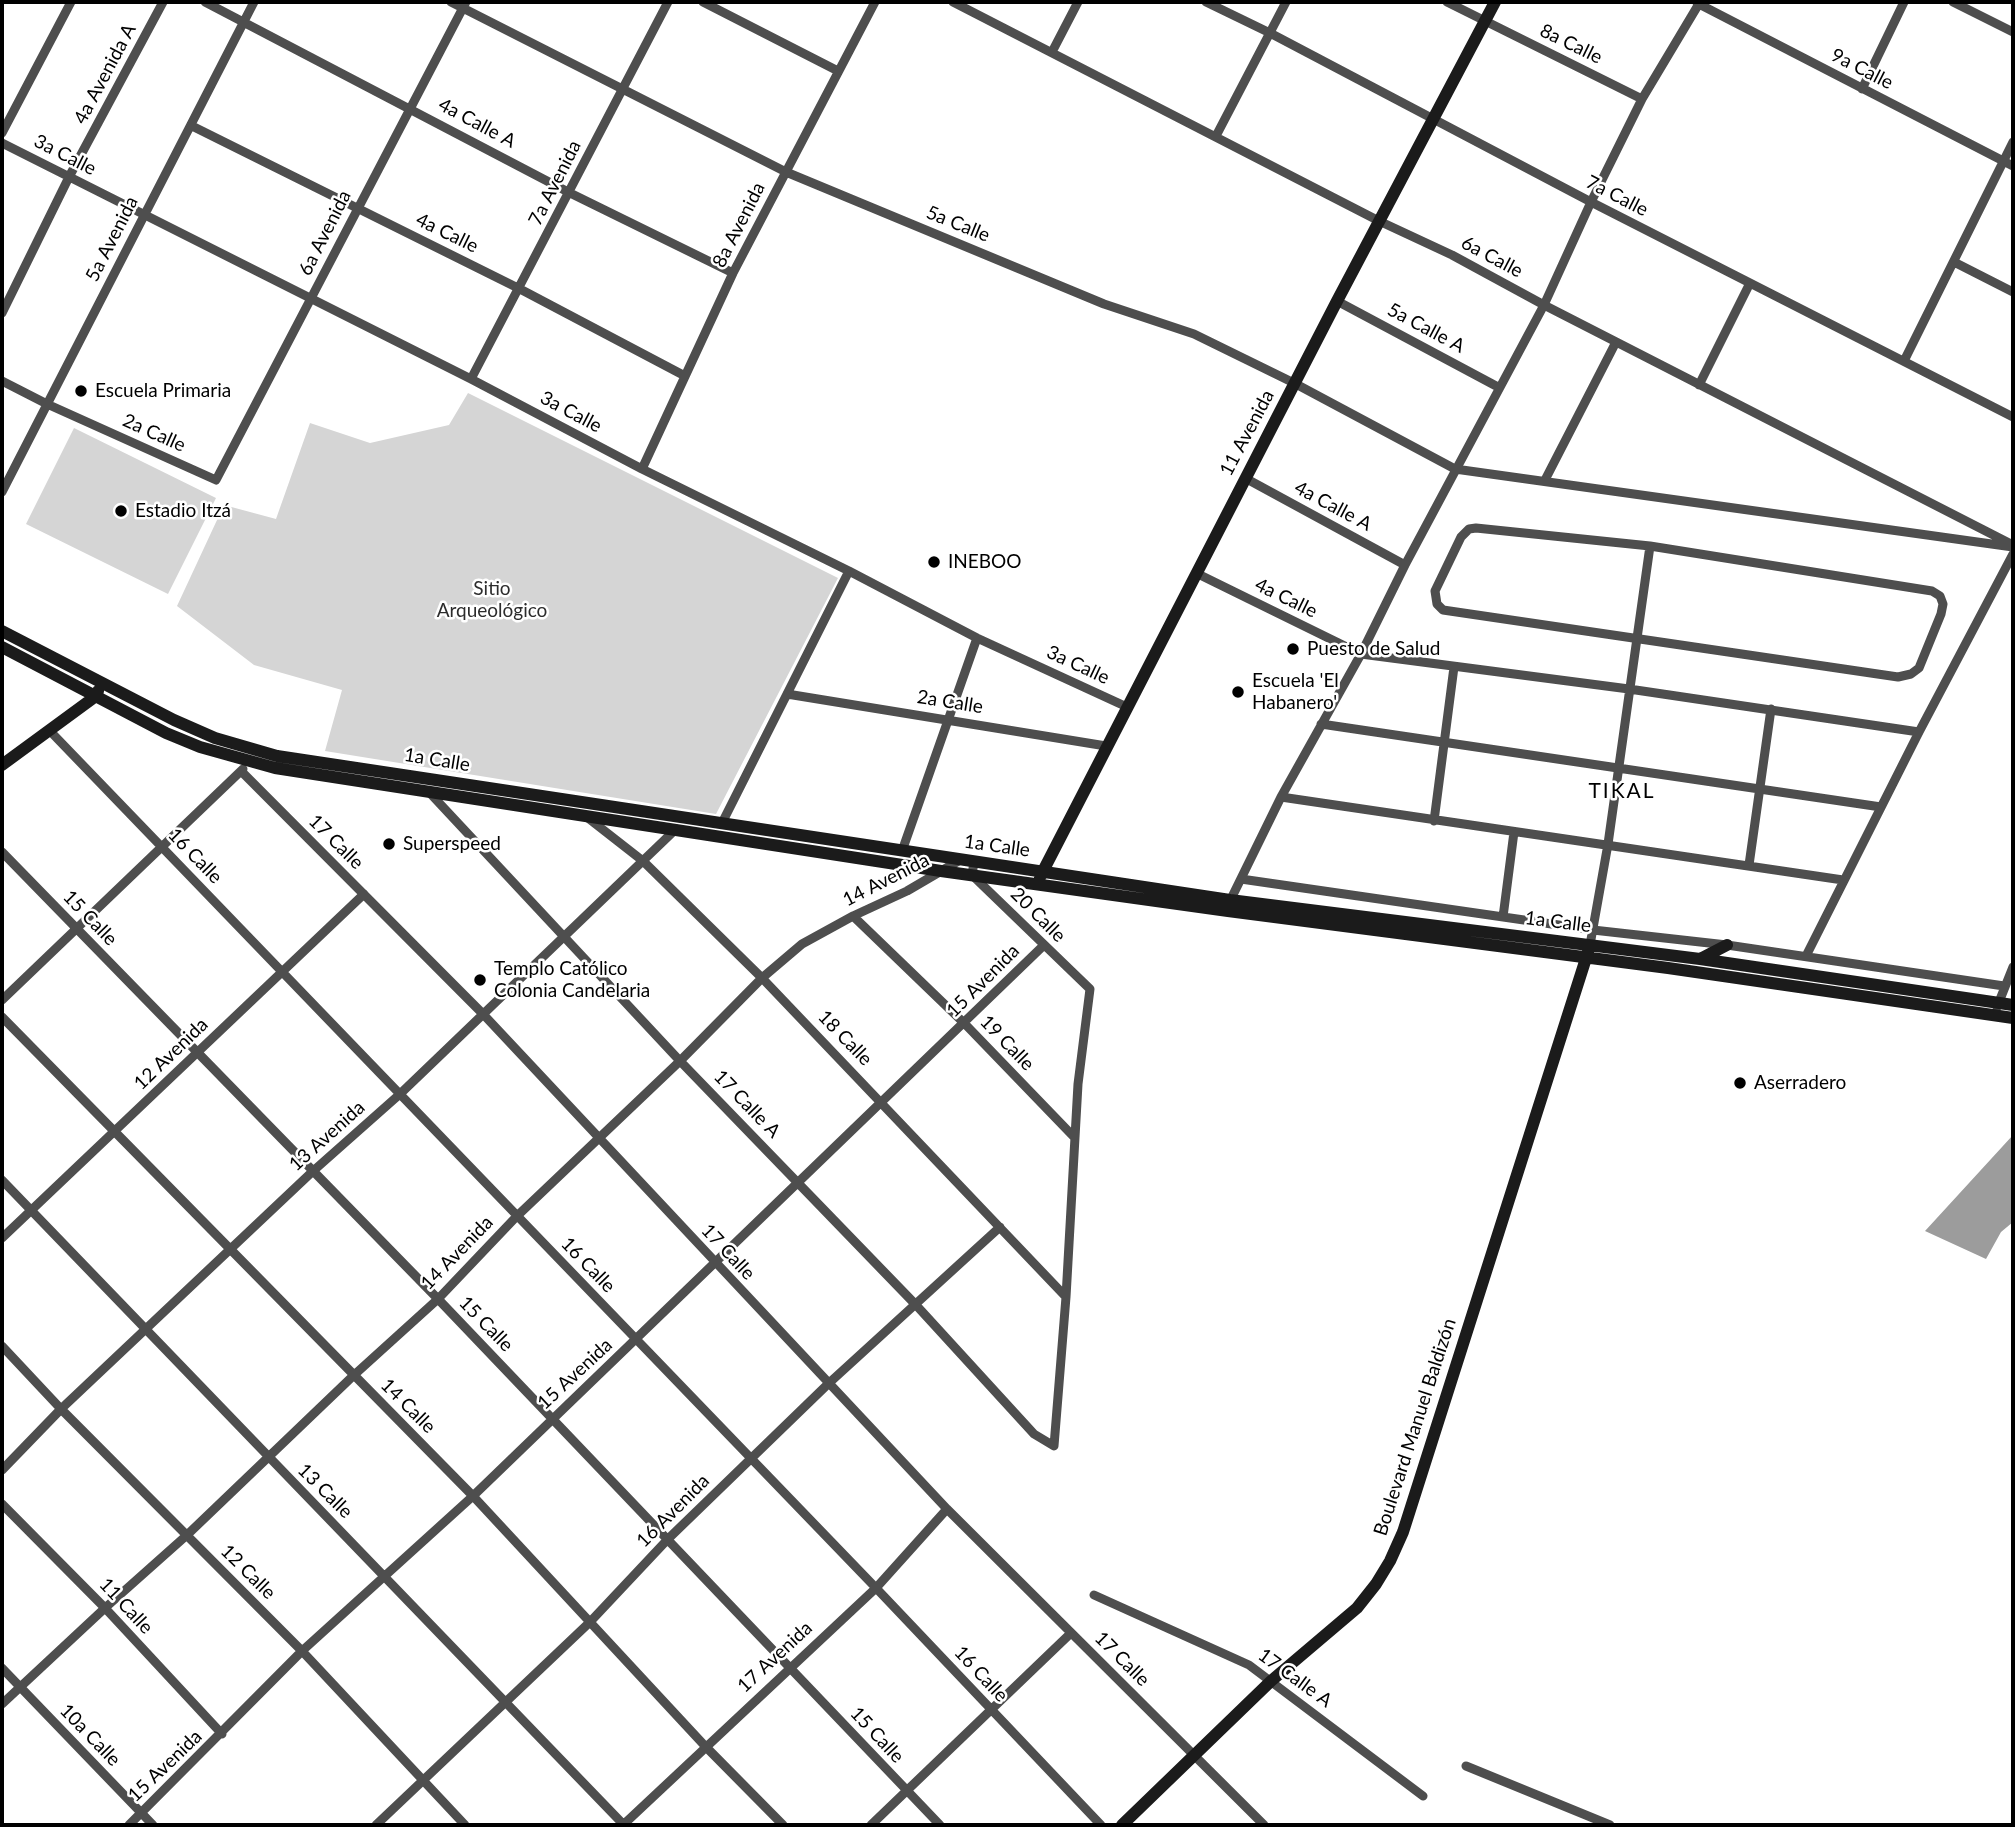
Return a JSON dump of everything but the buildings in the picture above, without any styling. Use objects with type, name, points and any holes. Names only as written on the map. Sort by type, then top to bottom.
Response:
[{"type":"main road","name":"11 Avenida","points":[[1040,877],[1336,300],[1495,2]]},
{"type":"main road","name":"1a Calle","points":[[2,631],[174,720],[276,762],[902,851],[960,860],[973,868]]},
{"type":"main road","name":"1a Calle","points":[[2,647],[166,733],[245,766],[276,762]]},
{"type":"main road","points":[[2,765],[96,696],[102,683]]},
{"type":"main road","name":"1a Calle","points":[[428,785],[586,816],[941,871],[973,868],[1040,877],[1586,958],[1668,962],[1700,959],[1893,995]]},
{"type":"main road","name":"1a Calle","points":[[1229,905],[1590,945],[1668,962],[1996,1009],[2013,1018]]},
{"type":"main road","name":"Boulevard Manuel Baldizón","points":[[1122,1825],[1270,1681],[1357,1608],[1376,1584],[1403,1532],[1590,945]]},
{"type":"main road","points":[[1700,959],[1727,945]]},
{"type":"main road","name":"1a Calle","points":[[1996,1009],[2013,1005]]},
{"type":"street","points":[[2,133],[71,2]]},
{"type":"street","name":"4a Avenida A","points":[[2,313],[69,177],[163,2]]},
{"type":"street","name":"4a Calle A","points":[[205,2],[570,193],[733,273]]},
{"type":"street","name":"5a Avenida","points":[[2,492],[254,2]]},
{"type":"street","name":"5a Calle","points":[[451,2],[464,5],[786,173],[1104,304],[1194,334],[1294,383],[1455,469]]},
{"type":"street","name":"7a Avenida","points":[[471,379],[668,2]]},
{"type":"street","points":[[703,2],[838,71]]},
{"type":"street","name":"8a Avenida","points":[[642,469],[733,273],[875,2]]},
{"type":"street","name":"6a Calle","points":[[953,2],[1379,221],[1452,255],[2013,546]]},
{"type":"street","points":[[1052,52],[1078,2]]},
{"type":"street","name":"7a Calle","points":[[1206,2],[2013,417]]},
{"type":"street","points":[[1216,136],[1286,2]]},
{"type":"street","name":"8a Calle","points":[[1447,2],[1642,99]]},
{"type":"street","points":[[1229,905],[1281,797],[1361,653],[1498,387],[1544,305],[1642,99],[1698,2]]},
{"type":"street","name":"9a Calle","points":[[1698,2],[2013,166]]},
{"type":"street","points":[[1862,89],[1904,2]]},
{"type":"street","points":[[1953,2],[2013,32]]},
{"type":"street","name":"6a Avenida","points":[[216,480],[464,5]]},
{"type":"street","name":"4a Calle","points":[[192,126],[520,289],[685,376]]},
{"type":"street","points":[[1904,361],[2013,142]]},
{"type":"street","name":"3a Calle","points":[[2,143],[471,379],[642,469],[849,571],[976,638],[1127,707]]},
{"type":"street","points":[[1954,262],[2013,292]]},
{"type":"street","points":[[1699,385],[1750,283]]},
{"type":"street","name":"5a Calle A","points":[[1336,300],[1498,387]]},
{"type":"street","points":[[1545,480],[1616,342]]},
{"type":"street","name":"2a Calle","points":[[2,381],[216,480]]},
{"type":"street","points":[[1455,469],[2013,546]]},
{"type":"street","name":"4a Calle A","points":[[1245,478],[1405,565]]},
{"type":"street","points":[[1469,529],[1650,546],[1932,591],[1940,596],[1941,614],[1919,668],[1911,674],[1898,677],[1443,610],[1437,604],[1435,591],[1461,537],[1469,529]]},
{"type":"street","points":[[1590,945],[1608,845],[1650,546]]},
{"type":"street","points":[[1806,956],[2013,554]]},
{"type":"street","points":[[722,824],[849,571]]},
{"type":"street","name":"4a Calle","points":[[1196,573],[1361,653],[1770,709],[1919,733]]},
{"type":"street","points":[[902,851],[976,638]]},
{"type":"street","points":[[1434,821],[1454,667]]},
{"type":"street","name":"2a Calle","points":[[788,694],[1106,746]]},
{"type":"street","points":[[1749,865],[1770,709]]},
{"type":"street","points":[[1321,724],[1881,807]]},
{"type":"street","name":"16 Calle","points":[[49,730],[1101,1825]]},
{"type":"street","points":[[2,1000],[245,766]]},
{"type":"street","name":"17 Calle","points":[[245,766],[364,894],[599,1136],[714,1263],[947,1510],[1193,1755]]},
{"type":"street","name":"17 Calle A","points":[[428,785],[563,937],[680,1061],[916,1305],[1034,1434],[1054,1446],[1066,1297]]},
{"type":"street","points":[[1281,797],[1843,880]]},
{"type":"street","name":"18 Calle","points":[[586,816],[643,861],[762,978],[1066,1297]]},
{"type":"street","name":"13 Avenida","points":[[2,1470],[61,1409],[400,1094],[676,829]]},
{"type":"street","points":[[1503,917],[1514,832]]},
{"type":"street","name":"15 Calle","points":[[2,852],[553,1418],[940,1825]]},
{"type":"street","name":"14 Avenida","points":[[2,1704],[438,1299],[516,1217],[680,1061],[762,978],[802,944],[907,891],[960,860]]},
{"type":"street","name":"20 Calle","points":[[973,868],[1043,946],[1090,989],[1074,1137]]},
{"type":"street","name":"1a Calle","points":[[1241,879],[1593,930],[1806,956],[2004,986]]},
{"type":"street","name":"12 Avenida","points":[[2,1238],[364,894]]},
{"type":"street","name":"19 Calle","points":[[853,916],[965,1024],[1074,1137]]},
{"type":"street","name":"15 Avenida","points":[[129,1825],[302,1651],[473,1496],[1043,946]]},
{"type":"street","points":[[1996,1009],[2013,967]]},
{"type":"street","name":"14 Calle","points":[[2,1017],[473,1496],[705,1746],[783,1825]]},
{"type":"street","points":[[1066,1297],[1074,1137]]},
{"type":"street","name":"13 Calle","points":[[2,1180],[624,1825]]},
{"type":"street","name":"16 Avenida","points":[[376,1825],[590,1622],[668,1539],[828,1384],[1000,1227]]},
{"type":"street","name":"12 Calle","points":[[2,1346],[61,1409],[302,1651],[466,1825]]},
{"type":"street","name":"11 Calle","points":[[2,1504],[105,1608],[222,1734]]},
{"type":"street","name":"17 Avenida","points":[[624,1825],[876,1588],[947,1510]]},
{"type":"street","name":"17 Calle A","points":[[1094,1595],[1249,1665],[1423,1796]]},
{"type":"street","points":[[871,1825],[1071,1633]]},
{"type":"street","name":"10a Calle","points":[[2,1668],[153,1825]]},
{"type":"street","points":[[1193,1755],[1264,1825]]},
{"type":"street","points":[[1465,1766],[1610,1825]]},
{"type":"green space","name":"Sitio Arqueológico","points":[[468,393],[838,578],[716,814],[325,751],[342,690],[254,665],[177,606],[224,505],[276,519],[310,423],[370,443],[449,425]]},
{"type":"green space","name":"Estadio Itzá","points":[[74,428],[216,498],[168,594],[26,524]]},
{"type":"shaded area","points":[[2013,1135],[2013,1222],[2001,1232],[1986,1259],[1925,1231]]},
{"type":"place","name":"Escuela Primaria","points":[[81,391]]},
{"type":"place","name":"Estadio Itzá","points":[[121,511]]},
{"type":"place","name":"INEBOO","points":[[934,562]]},
{"type":"place","name":"Puesto de Salud","points":[[1293,649]]},
{"type":"place","name":"Escuela 'El Habanero'","points":[[1238,692]]},
{"type":"place","name":"Superspeed","points":[[389,844]]},
{"type":"place","name":"Templo Católico Colonia Candelaria","points":[[480,980]]},
{"type":"place","name":"Aserradero","points":[[1740,1083]]},
{"type":"district","name":"TIKAL","points":[[1622,791]]}]
